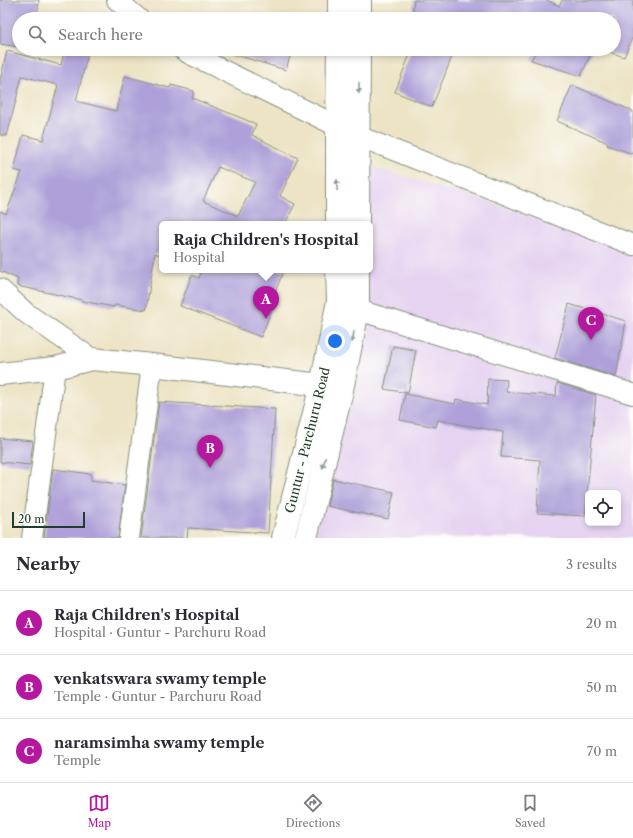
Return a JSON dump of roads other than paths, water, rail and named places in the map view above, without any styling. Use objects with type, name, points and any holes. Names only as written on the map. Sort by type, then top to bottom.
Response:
[{"type":"main road","points":[[339,0],[339,12]]},
{"type":"main road","points":[[360,0],[360,12]]},
{"type":"main road","points":[[337,221],[338,56]]},
{"type":"main road","points":[[358,221],[359,56]]},
{"type":"main road","points":[[337,126],[358,136]]},
{"type":"main road","name":"Guntur - Parchuru Road","points":[[283,538],[321,385],[338,301],[338,273]]},
{"type":"main road","name":"Guntur - Parchuru Road","points":[[306,538],[342,395],[358,310],[358,273]]},
{"type":"main road","points":[[0,374],[55,368],[92,360],[152,365],[321,385]]},
{"type":"street","points":[[117,0],[131,12]]},
{"type":"street","points":[[194,56],[337,126]]},
{"type":"street","points":[[358,136],[633,245]]},
{"type":"street","points":[[0,289],[26,313],[92,360]]},
{"type":"street","points":[[338,301],[358,310],[633,394]]},
{"type":"street","points":[[129,538],[152,365]]},
{"type":"street","points":[[32,538],[55,368]]},
{"type":"place","name":"Raja Children's Hospital","points":[[266,319]]},
{"type":"place","name":"naramsimha swamy temple","points":[[591,340]]},
{"type":"place","name":"venkatswara swamy temple","points":[[210,468]]}]
